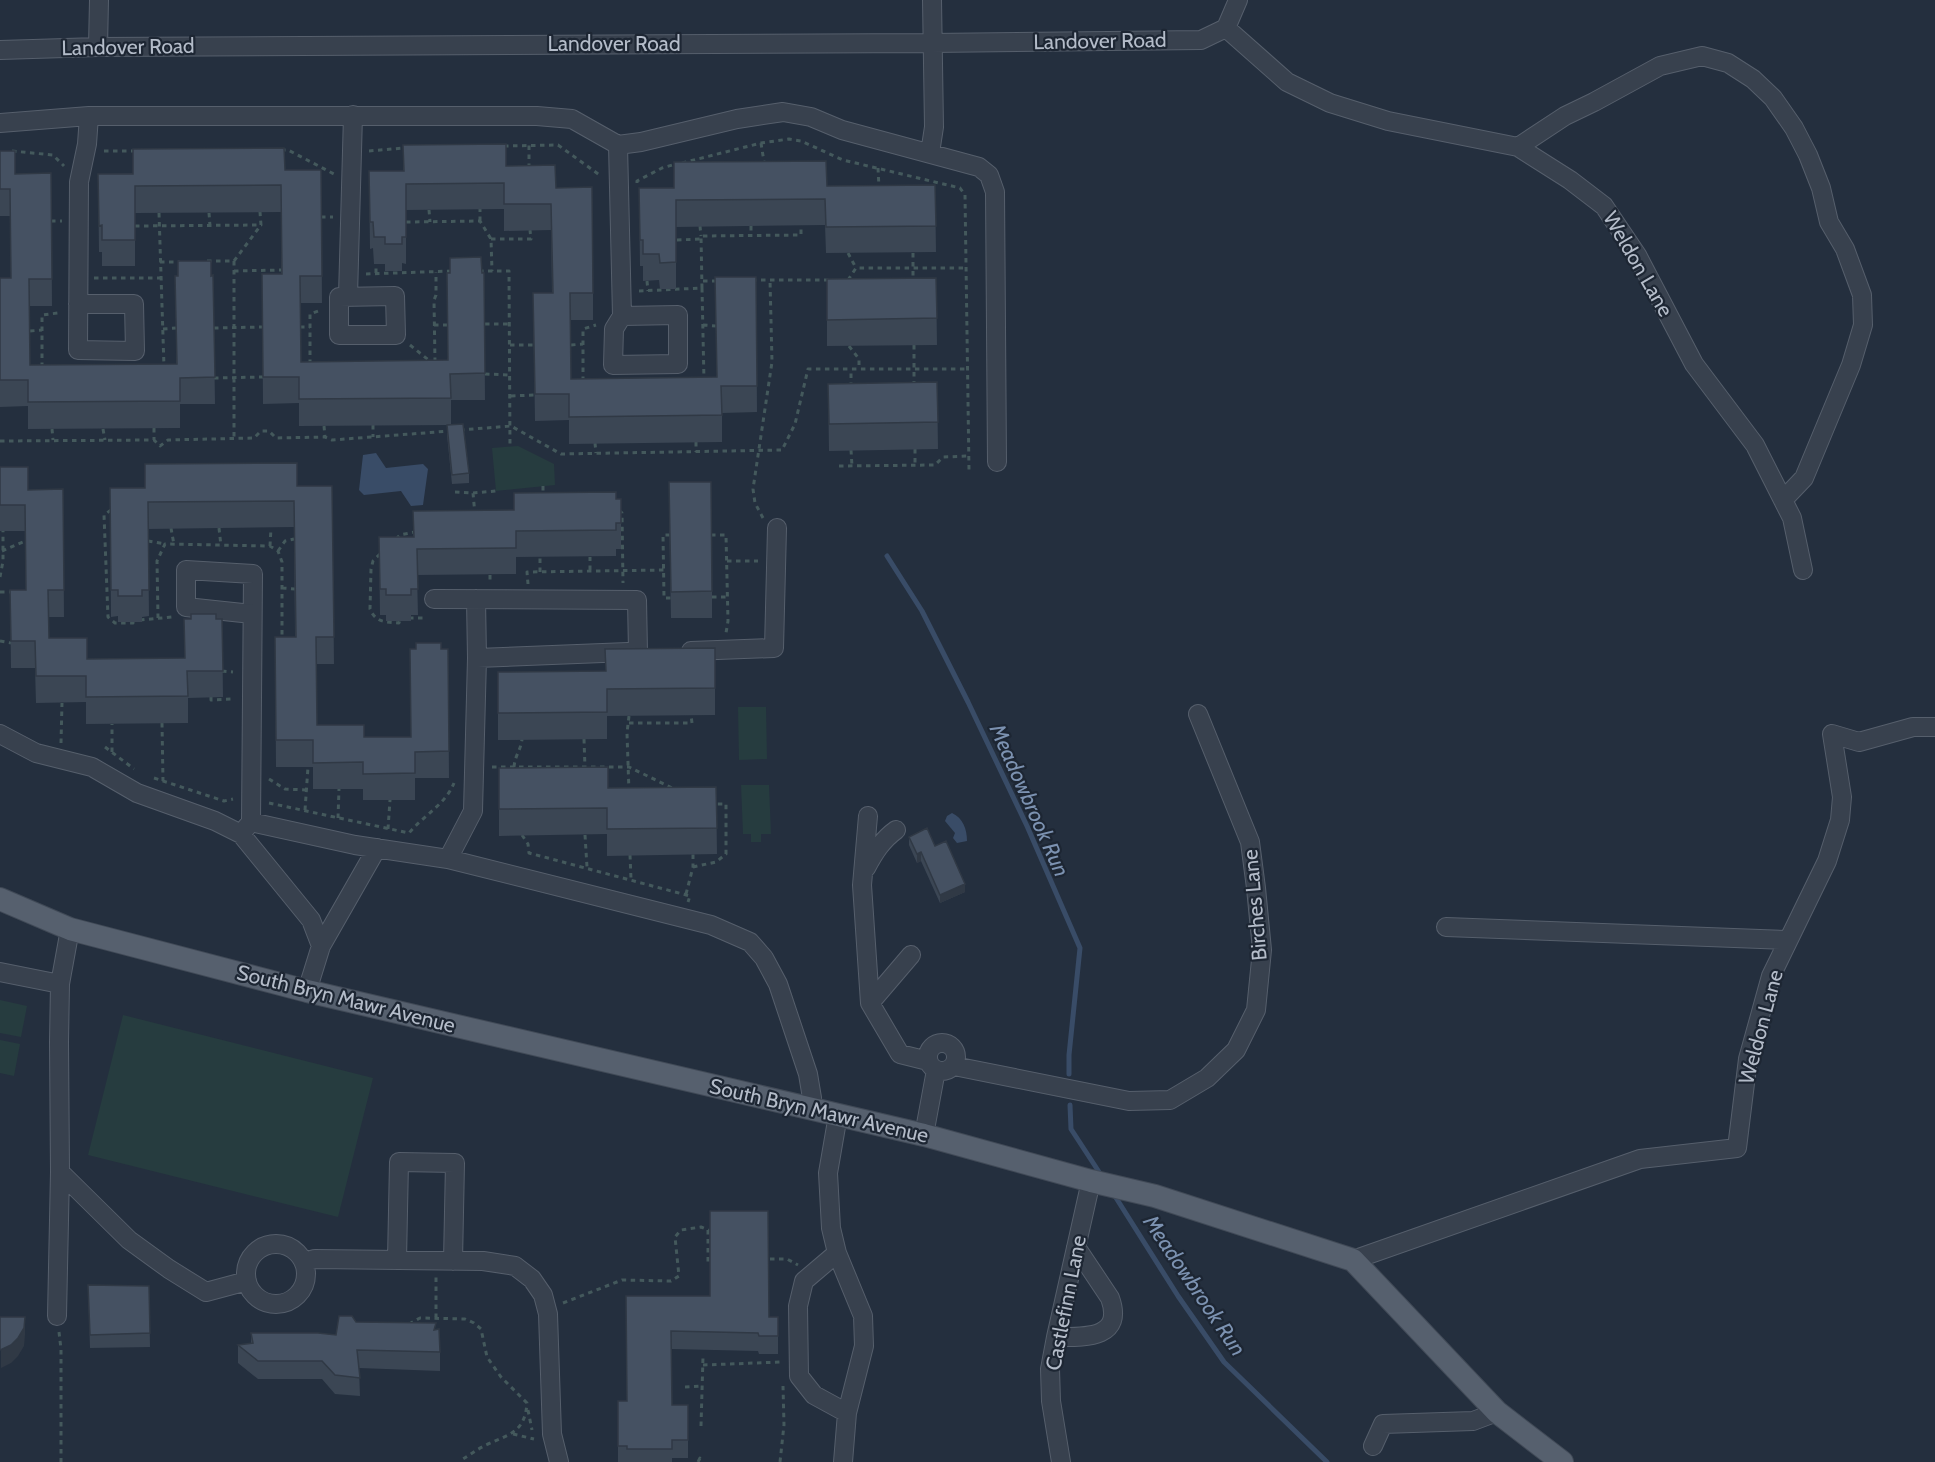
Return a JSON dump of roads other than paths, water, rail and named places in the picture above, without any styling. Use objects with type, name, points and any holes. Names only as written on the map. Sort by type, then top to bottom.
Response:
[{"type":"main road","name":"South Bryn Mawr Avenue","points":[[0,899],[70,928],[307,991],[924,1135],[1155,1196],[1353,1260],[1497,1412],[1562,1462]]},
{"type":"street","points":[[99,0],[99,46]]},
{"type":"street","points":[[930,153],[934,127],[932,0]]},
{"type":"street","points":[[1226,28],[1238,0]]},
{"type":"street","name":"Landover Road","points":[[0,50],[99,46],[931,43],[1201,39],[1226,28]]},
{"type":"street","name":"Weldon Lane","points":[[1226,28],[1287,82],[1330,103],[1388,122],[1518,147],[1570,180],[1604,206],[1637,255],[1694,364],[1755,445],[1792,518],[1803,570]]},
{"type":"street","points":[[1518,147],[1565,116],[1660,66],[1702,56],[1728,63],[1753,79],[1773,98],[1794,128],[1808,155],[1821,188],[1829,222],[1845,249],[1862,295],[1863,325],[1851,364],[1804,477],[1783,500]]},
{"type":"street","points":[[0,123],[89,116],[537,116],[572,120],[618,144],[641,142],[737,119],[783,112],[811,117],[842,130],[980,167],[989,175],[995,192],[997,462]]},
{"type":"street","points":[[78,304],[79,182],[86,150],[89,116]]},
{"type":"street","points":[[348,296],[353,116]]},
{"type":"street","points":[[618,144],[622,316]]},
{"type":"street","points":[[348,296],[395,296],[396,335],[339,335],[339,297],[348,296]]},
{"type":"street","points":[[477,658],[774,648],[777,528]]},
{"type":"street","points":[[434,599],[637,600],[638,652]]},
{"type":"street","points":[[448,859],[473,811],[477,658],[476,599]]},
{"type":"street","points":[[252,614],[251,801],[246,828],[311,920],[321,946]]},
{"type":"street","name":"Birches Lane","points":[[868,816],[862,885],[870,1004],[900,1054],[939,1066],[1129,1101],[1170,1100],[1207,1078],[1236,1050],[1256,1010],[1262,950],[1250,842],[1198,714]]},
{"type":"street","name":"Weldon Lane","points":[[1353,1260],[1640,1159],[1737,1148],[1748,1059],[1771,976],[1827,861],[1840,820],[1842,797],[1832,734],[1859,742],[1912,727],[1935,727]]},
{"type":"street","points":[[0,734],[36,753],[92,767],[137,793],[215,821],[246,828],[448,859],[711,925],[750,942],[765,958],[778,984],[808,1074],[812,1098],[810,1108]]},
{"type":"street","points":[[863,872],[878,847],[896,830]]},
{"type":"street","points":[[307,991],[321,946],[377,848]]},
{"type":"street","points":[[1446,927],[1787,940]]},
{"type":"street","points":[[57,1316],[60,1172],[58,1042],[60,984],[70,928]]},
{"type":"street","points":[[870,1004],[911,955]]},
{"type":"street","points":[[0,972],[60,984]]},
{"type":"street","points":[[924,1135],[939,1066]]},
{"type":"street","points":[[838,1115],[828,1173],[831,1228],[837,1253],[863,1316],[864,1346],[847,1413],[843,1462]]},
{"type":"street","points":[[397,1260],[399,1162],[456,1163],[445,1261]]},
{"type":"street","points":[[60,1172],[129,1240],[206,1292],[247,1281]]},
{"type":"street","name":"Castlefinn Lane","points":[[1061,1462],[1051,1401],[1050,1369],[1076,1247],[1096,1182]]},
{"type":"street","points":[[271,1244],[281,1244],[291,1248],[304,1262],[305,1281],[301,1290],[285,1302],[266,1302],[251,1290],[247,1281],[246,1271],[254,1253],[271,1244]]},
{"type":"street","points":[[1056,1337],[1097,1335],[1105,1331],[1113,1315],[1110,1298],[1076,1247]]},
{"type":"street","points":[[837,1253],[804,1281],[798,1306],[798,1364],[799,1376],[814,1395],[847,1413]]},
{"type":"street","points":[[304,1262],[315,1259],[483,1261],[515,1266],[532,1279],[543,1295],[547,1309],[552,1434],[559,1462]]},
{"type":"street","points":[[1373,1446],[1383,1424],[1473,1421],[1497,1412]]},
{"type":"water","points":[[376,453],[386,468],[423,464],[428,469],[423,505],[411,506],[401,491],[364,495],[359,490],[363,455]]},
{"type":"water","points":[[952,813],[964,824],[967,841],[957,843],[953,838],[955,833],[945,821]]},
{"type":"waterway","name":"Meadowbrook Run","points":[[887,556],[922,611],[968,702],[1027,826],[1080,948],[1069,1074]]},
{"type":"waterway","name":"Meadowbrook Run","points":[[1070,1105],[1071,1129],[1101,1175]]},
{"type":"waterway","name":"Meadowbrook Run","points":[[1113,1193],[1178,1296],[1224,1362],[1327,1462]]}]
